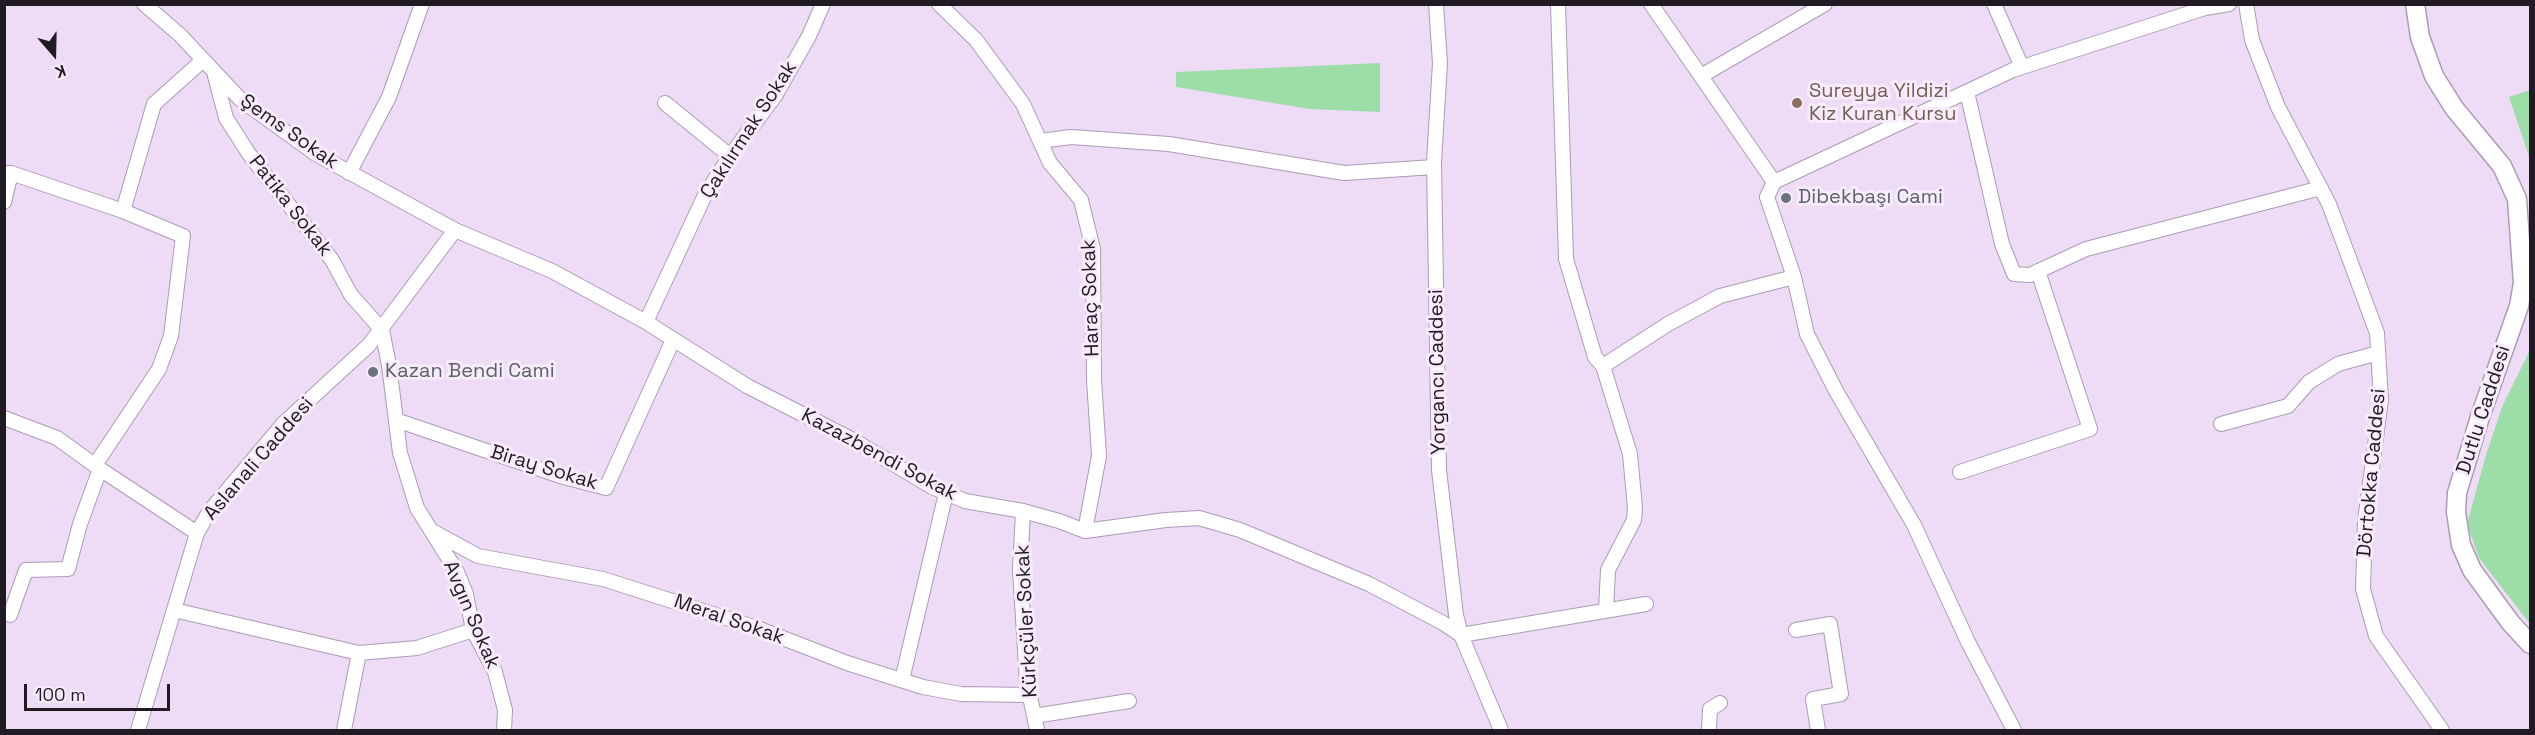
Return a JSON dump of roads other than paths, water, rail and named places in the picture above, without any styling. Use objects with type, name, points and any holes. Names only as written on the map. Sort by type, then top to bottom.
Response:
[{"type":"main road","name":"Dutlu Caddesi","points":[[2415,4],[2420,37],[2434,76],[2454,108],[2502,166],[2517,200],[2523,283],[2519,306],[2480,417],[2457,493],[2456,519],[2461,545],[2472,570],[2510,622],[2530,644]]},
{"type":"main road","name":"Dutlu Caddesi","points":[[2426,4],[2432,45],[2444,77],[2461,105],[2513,171],[2521,189],[2530,288],[2459,499],[2458,525],[2465,550],[2514,620],[2530,637]]},
{"type":"street","name":"Şems Sokak","points":[[144,4],[180,35],[240,99],[281,130],[349,173],[455,230]]},
{"type":"street","points":[[349,173],[389,98],[422,4]]},
{"type":"street","name":"Çakılırmak Sokak","points":[[646,322],[705,195],[730,156],[775,96],[809,36],[823,4]]},
{"type":"street","name":"Haraç Sokak","points":[[939,4],[976,40],[1023,104],[1050,164],[1081,200],[1093,249],[1094,380],[1099,456],[1085,531]]},
{"type":"street","name":"Yorgancı Caddesi","points":[[1436,4],[1440,63],[1434,167],[1439,470],[1456,615],[1461,635],[1501,730]]},
{"type":"street","points":[[1558,4],[1566,259],[1595,357],[1603,366],[1629,454],[1635,508],[1634,520],[1608,570],[1606,610]]},
{"type":"street","points":[[1650,4],[1774,182]]},
{"type":"street","points":[[1701,76],[1825,4]]},
{"type":"street","points":[[1994,4],[2022,67]]},
{"type":"street","points":[[2014,730],[1968,642],[1914,525],[1836,391],[1807,333],[1794,278],[1767,197],[1774,182],[2022,67],[2205,8],[2229,4]]},
{"type":"street","name":"Dörtokka Caddesi","points":[[2246,4],[2252,40],[2278,106],[2329,204],[2377,333],[2381,400],[2365,521],[2363,589],[2376,636],[2442,730]]},
{"type":"street","points":[[123,211],[154,104],[202,61]]},
{"type":"street","name":"Patika Sokak","points":[[215,74],[226,118],[249,154],[332,260],[351,295],[382,330]]},
{"type":"street","points":[[1967,92],[2002,244],[2014,274],[2030,275],[2086,249],[2321,188]]},
{"type":"street","points":[[665,103],[730,156]]},
{"type":"street","points":[[1040,141],[1071,137],[1169,144],[1344,173],[1434,167]]},
{"type":"street","points":[[4,202],[8,173],[123,211],[183,236],[171,336],[159,369],[97,467],[68,569],[26,570],[10,615]]},
{"type":"street","name":"Aslanali Caddesi","points":[[138,730],[197,533],[209,512],[283,424],[352,362],[382,330],[455,230]]},
{"type":"street","name":"Kazazbendi Sokak","points":[[455,230],[552,272],[646,322],[747,386],[965,501],[1059,521],[1085,531],[1199,518],[1240,530],[1369,584],[1461,635]]},
{"type":"street","points":[[1960,472],[2090,429],[2038,271]]},
{"type":"street","points":[[1603,366],[1668,324],[1720,296],[1794,278]]},
{"type":"street","name":"Avgın Sokak","points":[[382,330],[400,453],[417,508],[457,572],[466,594],[473,630],[495,672],[506,710],[504,730]]},
{"type":"street","name":"Biray Sokak","points":[[396,420],[560,476],[606,488],[673,340]]},
{"type":"street","points":[[2221,424],[2288,406],[2309,382],[2338,364],[2378,353]]},
{"type":"street","points":[[4,418],[57,438],[197,533]]},
{"type":"street","points":[[902,680],[946,493]]},
{"type":"street","name":"Kürkçüler Sokak","points":[[1023,512],[1020,570],[1027,682],[1037,730]]},
{"type":"street","name":"Meral Sokak","points":[[431,531],[478,556],[603,579],[757,628],[847,663],[902,680],[961,694],[1030,695]]},
{"type":"street","points":[[1461,635],[1646,604]]},
{"type":"street","points":[[174,610],[359,653],[417,648],[473,630]]},
{"type":"street","points":[[1796,630],[1830,624],[1841,694],[1814,699],[1818,730]]},
{"type":"street","points":[[344,730],[359,653]]},
{"type":"street","points":[[1034,716],[1129,701]]},
{"type":"street","points":[[1709,730],[1710,709],[1720,703]]},
{"type":"place","name":"Sureyya Yildizi Kiz Kuran Kursu","points":[[1797,103]]},
{"type":"place","name":"Dibekbaşı Cami","points":[[1786,198]]},
{"type":"place","name":"Kazan Bendi Cami","points":[[373,372]]}]
